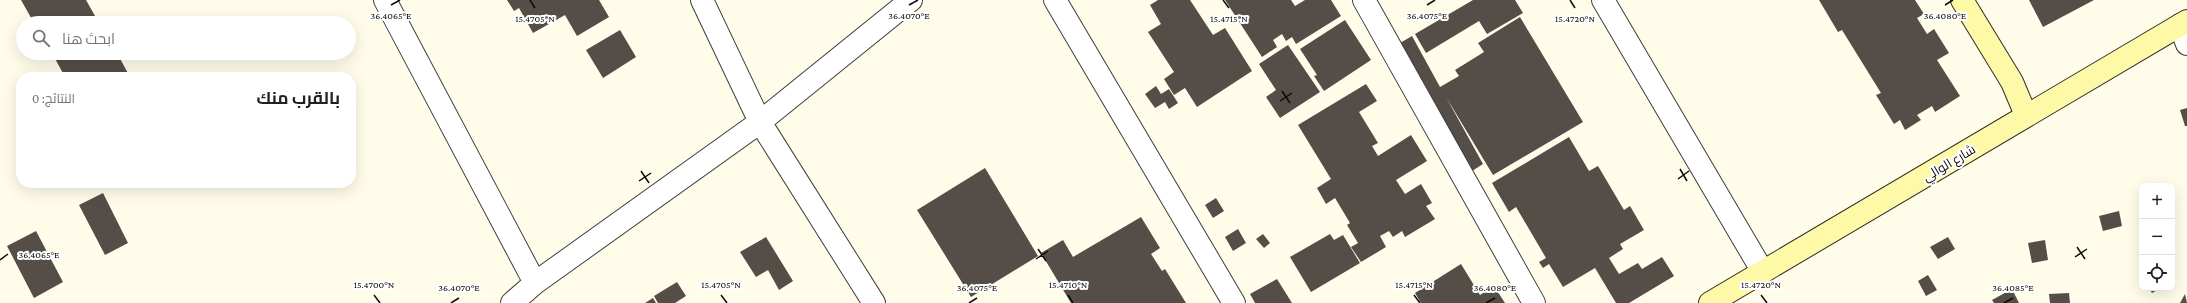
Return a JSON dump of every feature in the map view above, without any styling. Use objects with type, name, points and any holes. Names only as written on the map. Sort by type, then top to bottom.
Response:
[{"type":"main road","points":[[1962,0],[2012,82],[2026,115]]},
{"type":"main road","name":"شارع الوالي","points":[[1710,303],[1956,159],[2026,115],[2185,30]]},
{"type":"street","points":[[385,0],[535,283]]},
{"type":"street","points":[[702,0],[760,122],[874,303]]},
{"type":"street","points":[[512,303],[535,283],[760,122],[911,0]]},
{"type":"street","points":[[1056,0],[1234,303]]},
{"type":"street","points":[[1364,0],[1534,303]]},
{"type":"street","points":[[1603,0],[1763,272]]},
{"type":"building","points":[[21,0],[86,0],[95,16],[30,16]]},
{"type":"building","points":[[507,0],[599,0],[609,17],[577,36],[565,15],[533,33],[519,8],[514,11]]},
{"type":"building","points":[[1158,0],[1190,0],[1213,35],[1225,28],[1252,71],[1197,107],[1185,88],[1174,95],[1164,79],[1174,72],[1148,32],[1161,24],[1150,5]]},
{"type":"building","points":[[1225,0],[1291,0],[1295,6],[1305,0],[1331,0],[1341,16],[1296,44],[1292,37],[1286,41],[1282,34],[1273,40],[1277,47],[1262,57]]},
{"type":"building","points":[[1473,0],[1515,0],[1523,13],[1487,34],[1479,21],[1426,53],[1415,34]]},
{"type":"building","points":[[1819,0],[1915,0],[1924,14],[1917,18],[1927,34],[1934,29],[1949,53],[1937,60],[1960,96],[1935,112],[1932,106],[1917,115],[1921,120],[1905,130],[1900,120],[1894,124],[1876,95],[1881,93],[1842,30],[1838,32]]},
{"type":"building","points":[[2029,0],[2094,0],[2043,27]]},
{"type":"building","points":[[1520,17],[1583,122],[1493,175],[1446,97],[1483,164],[1472,171],[1400,43],[1412,36],[1440,87],[1459,76],[1455,70],[1484,52],[1478,43]]},
{"type":"building","points":[[1345,20],[1371,60],[1324,91],[1314,76],[1317,75],[1300,49]]},
{"type":"building","points":[[620,30],[636,57],[603,78],[586,50]]},
{"type":"building","points":[[1288,45],[1320,92],[1280,118],[1266,97],[1276,90],[1259,64]]},
{"type":"building","points":[[56,60],[121,60],[127,72],[62,72]]},
{"type":"building","points":[[1366,84],[1377,101],[1359,112],[1378,143],[1372,146],[1378,156],[1411,135],[1427,161],[1396,180],[1405,194],[1421,184],[1432,203],[1426,206],[1435,219],[1405,237],[1402,231],[1393,237],[1389,231],[1380,236],[1386,247],[1361,262],[1351,247],[1358,243],[1347,225],[1350,223],[1335,198],[1326,204],[1317,188],[1331,179],[1298,125]]},
{"type":"building","points":[[1156,86],[1161,94],[1169,89],[1178,103],[1169,109],[1165,102],[1155,108],[1145,94]]},
{"type":"building","points":[[2187,108],[2187,126],[2185,126],[2180,110]]},
{"type":"building","points":[[1569,137],[1589,171],[1598,166],[1624,210],[1630,206],[1644,230],[1620,244],[1623,249],[1609,258],[1619,274],[1638,263],[1642,269],[1662,257],[1674,276],[1629,303],[1616,303],[1595,268],[1563,287],[1549,264],[1543,268],[1539,262],[1546,258],[1516,207],[1509,212],[1492,183]]},
{"type":"building","points":[[985,168],[1038,256],[971,297],[917,210]]},
{"type":"building","points":[[103,193],[128,243],[105,255],[79,205]]},
{"type":"building","points":[[1216,198],[1224,211],[1213,218],[1205,205]]},
{"type":"building","points":[[2119,211],[2122,226],[2103,231],[2099,216]]},
{"type":"building","points":[[1141,217],[1160,248],[1151,254],[1162,271],[1165,269],[1186,303],[1071,303],[1041,253],[1063,240],[1073,257]]},
{"type":"building","points":[[1238,229],[1246,243],[1233,251],[1225,237]]},
{"type":"building","points":[[36,231],[63,282],[34,298],[7,246]]},
{"type":"building","points":[[1263,234],[1270,243],[1264,248],[1256,239]]},
{"type":"building","points":[[1330,234],[1334,240],[1343,235],[1360,263],[1311,292],[1290,257]]},
{"type":"building","points":[[766,237],[793,281],[779,290],[768,270],[756,277],[740,252]]},
{"type":"building","points":[[1948,237],[1955,249],[1938,259],[1930,247]]},
{"type":"building","points":[[2045,240],[2048,260],[2032,263],[2028,243]]},
{"type":"building","points":[[1461,264],[1480,295],[1494,286],[1505,303],[1421,303],[1415,293]]},
{"type":"building","points":[[1928,275],[1937,290],[1926,296],[1918,281]]},
{"type":"building","points":[[1277,279],[1292,303],[1255,303],[1250,294]]},
{"type":"building","points":[[677,282],[686,296],[675,303],[658,303],[654,296]]},
{"type":"building","points":[[2012,289],[2019,303],[1994,303],[1992,300]]},
{"type":"building","points":[[2069,293],[2070,303],[2050,303],[2049,294]]},
{"type":"building","points":[[2185,294],[2187,303],[2180,303]]},
{"type":"building","points":[[653,298],[656,303],[645,303]]}]
